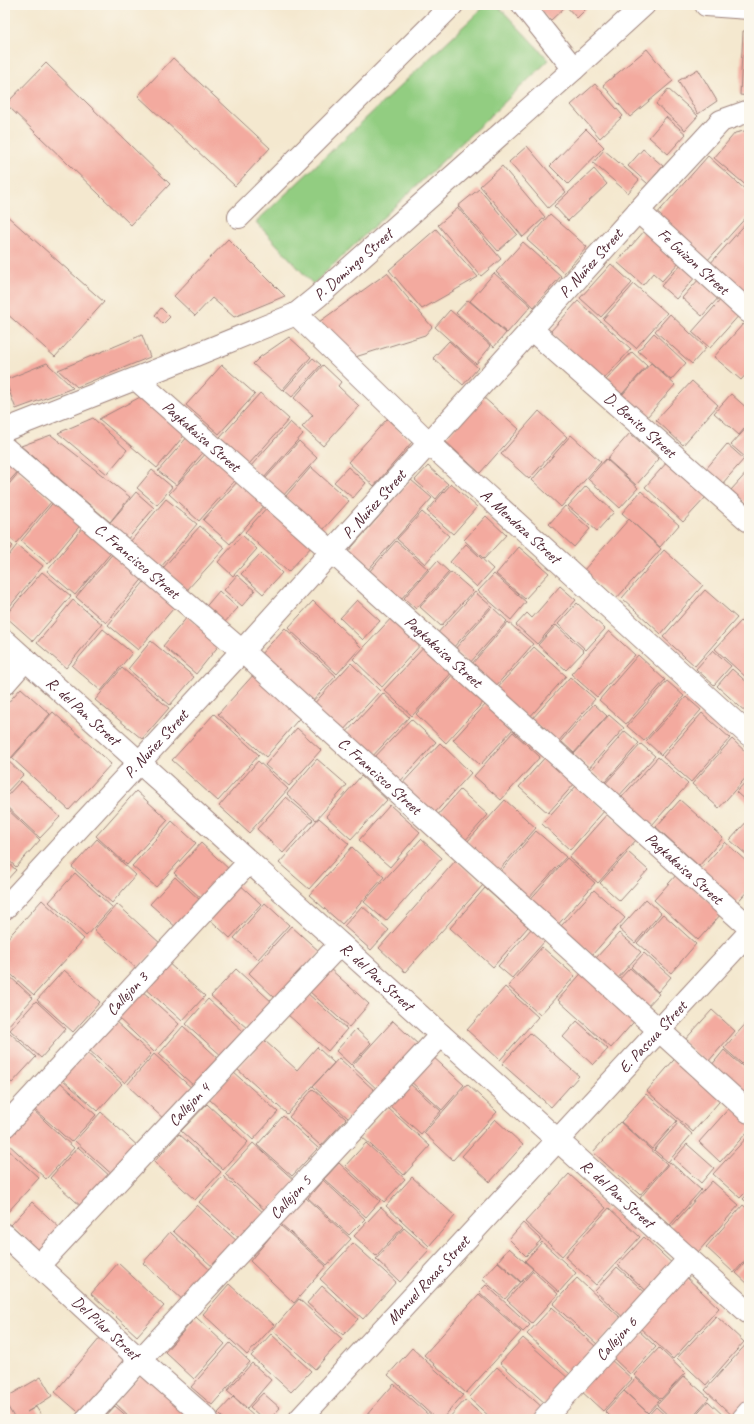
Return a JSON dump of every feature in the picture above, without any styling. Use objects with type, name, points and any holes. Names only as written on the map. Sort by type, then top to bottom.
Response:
[{"type":"street","points":[[240,217],[452,5]]},
{"type":"street","points":[[523,5],[574,69]]},
{"type":"street","name":"P. Domingo Street","points":[[5,430],[296,314],[574,69],[644,5]]},
{"type":"street","points":[[706,5],[749,8]]},
{"type":"street","name":"P. Nuñez Street","points":[[5,908],[242,651],[429,442],[721,121],[749,111]]},
{"type":"street","name":"Fe Guizon Street","points":[[638,211],[749,312]]},
{"type":"street","name":"A. Mendoza Street","points":[[296,314],[429,442],[749,735]]},
{"type":"street","name":"D. Benito Street","points":[[532,330],[749,521]]},
{"type":"street","name":"Pagkakaisa Street","points":[[136,379],[331,551],[749,927]]},
{"type":"street","name":"C. Francisco Street","points":[[5,448],[242,651],[749,1112]]},
{"type":"street","name":"R. del Pan Street","points":[[5,641],[749,1313]]},
{"type":"street","points":[[5,683],[26,659]]},
{"type":"street","name":"Callejon 3","points":[[5,1126],[249,862]]},
{"type":"street","name":"E. Pascua Street","points":[[557,1141],[749,933]]},
{"type":"street","name":"Callejon 4","points":[[38,1266],[340,944]]},
{"type":"street","name":"Callejon 5","points":[[87,1419],[441,1035]]},
{"type":"street","name":"Manuel Roxas Street","points":[[300,1419],[557,1141]]},
{"type":"street","name":"Del Pilar Street","points":[[5,1235],[140,1360],[208,1419]]},
{"type":"street","name":"Callejon 6","points":[[544,1419],[689,1259]]},
{"type":"street","points":[[743,1419],[749,1412]]},
{"type":"green space","points":[[486,5],[497,5],[549,60],[313,284],[256,222]]},
{"type":"building","points":[[535,5],[563,5],[565,7],[550,21]]},
{"type":"building","points":[[565,5],[590,5],[577,18]]},
{"type":"building","points":[[743,31],[749,31],[749,96],[740,95]]},
{"type":"building","points":[[647,49],[673,81],[630,117],[603,85]]},
{"type":"building","points":[[173,58],[270,148],[235,186],[138,96]]},
{"type":"building","points":[[46,63],[170,184],[131,225],[6,104]]},
{"type":"building","points":[[698,69],[717,101],[698,114],[678,81]]},
{"type":"building","points":[[595,84],[623,116],[600,138],[571,105]]},
{"type":"building","points":[[668,89],[698,116],[685,130],[656,104]]},
{"type":"building","points":[[666,117],[686,134],[668,154],[649,137]]},
{"type":"building","points":[[586,129],[604,147],[568,184],[550,166]]},
{"type":"building","points":[[749,130],[749,188],[714,158],[735,133]]},
{"type":"building","points":[[527,146],[566,192],[548,208],[509,162]]},
{"type":"building","points":[[643,149],[663,166],[648,184],[628,166]]},
{"type":"building","points":[[604,150],[639,180],[628,193],[593,163]]},
{"type":"building","points":[[708,156],[749,193],[749,214],[706,262],[655,216]]},
{"type":"building","points":[[502,166],[545,217],[523,237],[480,186]]},
{"type":"building","points":[[594,169],[607,184],[568,221],[554,206]]},
{"type":"building","points":[[479,189],[517,234],[498,251],[458,206]]},
{"type":"building","points":[[458,208],[501,259],[481,276],[438,225]]},
{"type":"building","points":[[5,214],[104,302],[55,357],[5,312]]},
{"type":"building","points":[[550,214],[587,247],[564,273],[527,240]]},
{"type":"building","points":[[749,220],[749,297],[709,265]]},
{"type":"building","points":[[436,229],[478,277],[422,309],[389,270]]},
{"type":"building","points":[[646,229],[681,260],[662,281],[653,273],[643,285],[617,262]]},
{"type":"building","points":[[228,239],[285,296],[234,317],[212,298],[195,316],[174,296]]},
{"type":"building","points":[[523,242],[561,276],[534,307],[496,272]]},
{"type":"building","points":[[683,262],[697,275],[676,299],[661,286]]},
{"type":"building","points":[[611,264],[632,283],[601,317],[580,298]]},
{"type":"building","points":[[387,273],[432,327],[425,335],[352,358],[319,322]]},
{"type":"building","points":[[494,273],[531,306],[507,333],[470,301]]},
{"type":"building","points":[[700,278],[720,296],[702,316],[682,298]]},
{"type":"building","points":[[634,284],[667,313],[636,348],[603,319]]},
{"type":"building","points":[[723,297],[741,313],[710,348],[692,332]]},
{"type":"building","points":[[468,300],[506,333],[494,347],[456,313]]},
{"type":"building","points":[[578,301],[631,349],[603,380],[550,332]]},
{"type":"building","points":[[161,308],[170,317],[163,324],[155,315]]},
{"type":"building","points":[[450,310],[491,346],[476,364],[435,327]]},
{"type":"building","points":[[670,314],[706,348],[692,364],[655,331]]},
{"type":"building","points":[[743,324],[749,330],[749,371],[741,380],[714,357]]},
{"type":"building","points":[[654,333],[686,363],[671,380],[638,351]]},
{"type":"building","points":[[142,335],[150,357],[77,387],[58,370]]},
{"type":"building","points":[[289,337],[311,357],[282,390],[253,364],[260,357]]},
{"type":"building","points":[[449,341],[478,368],[463,385],[433,358]]},
{"type":"building","points":[[632,352],[647,366],[622,394],[606,380]]},
{"type":"building","points":[[313,358],[321,365],[292,397],[284,390]]},
{"type":"building","points":[[47,363],[73,388],[16,409],[5,380]]},
{"type":"building","points":[[651,363],[675,385],[647,417],[622,395]]},
{"type":"building","points":[[222,365],[255,394],[219,434],[186,405]]},
{"type":"building","points":[[323,365],[341,382],[338,386],[359,406],[323,446],[302,427],[313,415],[294,398]]},
{"type":"building","points":[[692,381],[718,405],[683,445],[656,420]]},
{"type":"building","points":[[260,393],[289,419],[249,464],[220,438]]},
{"type":"building","points":[[731,394],[749,410],[749,423],[739,435],[714,413]]},
{"type":"building","points":[[144,395],[187,432],[157,468],[99,419]]},
{"type":"building","points":[[482,396],[519,429],[480,473],[444,440]]},
{"type":"building","points":[[539,411],[567,437],[529,479],[501,454]]},
{"type":"building","points":[[93,418],[127,450],[107,474],[58,433]]},
{"type":"building","points":[[387,419],[412,442],[374,486],[348,462]]},
{"type":"building","points":[[290,422],[303,434],[263,479],[250,467]]},
{"type":"building","points":[[749,425],[749,453],[745,457],[731,445]]},
{"type":"building","points":[[630,433],[659,459],[636,485],[607,459]]},
{"type":"building","points":[[51,435],[130,497],[110,522],[21,446]]},
{"type":"building","points":[[571,435],[601,462],[561,507],[532,480]]},
{"type":"building","points":[[188,436],[205,450],[176,485],[158,471]]},
{"type":"building","points":[[299,441],[317,458],[282,497],[264,480]]},
{"type":"building","points":[[727,444],[744,459],[722,484],[706,469]]},
{"type":"building","points":[[210,449],[239,476],[199,521],[169,494]]},
{"type":"building","points":[[5,454],[21,468],[5,486]]},
{"type":"building","points":[[606,459],[638,488],[620,508],[588,479]]},
{"type":"building","points":[[668,461],[707,496],[683,522],[645,487]]},
{"type":"building","points":[[428,466],[448,484],[436,499],[415,480]]},
{"type":"building","points":[[311,467],[349,501],[322,531],[285,497]]},
{"type":"building","points":[[348,467],[366,483],[353,498],[334,482]]},
{"type":"building","points":[[152,470],[172,487],[157,505],[137,488]]},
{"type":"building","points":[[749,470],[749,506],[731,490]]},
{"type":"building","points":[[19,472],[52,501],[16,543],[5,534],[5,489]]},
{"type":"building","points":[[411,480],[432,498],[366,572],[346,554]]},
{"type":"building","points":[[238,481],[265,505],[230,544],[203,520]]},
{"type":"building","points":[[451,484],[477,507],[453,534],[427,511]]},
{"type":"building","points":[[586,486],[614,512],[597,531],[568,506]]},
{"type":"building","points":[[641,491],[679,525],[660,547],[622,513]]},
{"type":"building","points":[[136,492],[154,508],[126,541],[107,526]]},
{"type":"building","points":[[56,499],[83,522],[48,564],[21,541]]},
{"type":"building","points":[[166,499],[197,524],[161,567],[130,542]]},
{"type":"building","points":[[269,505],[313,545],[288,572],[245,532]]},
{"type":"building","points":[[565,506],[590,529],[574,547],[549,524]]},
{"type":"building","points":[[422,512],[449,536],[425,564],[397,539]]},
{"type":"building","points":[[486,516],[506,535],[484,559],[464,540]]},
{"type":"building","points":[[629,519],[661,549],[615,600],[583,571]]},
{"type":"building","points":[[87,522],[116,547],[75,595],[47,571]]},
{"type":"building","points":[[200,526],[225,548],[187,590],[163,568]]},
{"type":"building","points":[[242,535],[257,549],[233,576],[218,562]]},
{"type":"building","points":[[5,540],[13,546],[5,555]]},
{"type":"building","points":[[396,541],[428,569],[400,600],[369,572]]},
{"type":"building","points":[[466,544],[493,569],[477,587],[450,562]]},
{"type":"building","points":[[17,545],[43,566],[5,612],[5,560]]},
{"type":"building","points":[[519,547],[549,573],[525,599],[496,574]]},
{"type":"building","points":[[664,550],[703,585],[661,634],[622,598]]},
{"type":"building","points":[[115,551],[145,576],[106,623],[76,597]]},
{"type":"building","points":[[261,553],[282,573],[263,594],[241,574]]},
{"type":"building","points":[[437,561],[449,572],[416,609],[404,598]]},
{"type":"building","points":[[42,572],[71,596],[33,641],[5,616]]},
{"type":"building","points":[[451,572],[473,591],[441,626],[420,607]]},
{"type":"building","points":[[494,574],[526,602],[511,620],[478,591]]},
{"type":"building","points":[[237,575],[255,591],[242,606],[224,590]]},
{"type":"building","points":[[149,576],[179,602],[138,650],[108,625]]},
{"type":"building","points":[[560,586],[576,600],[537,644],[516,625],[527,613],[532,618]]},
{"type":"building","points":[[705,590],[737,618],[695,666],[663,637]]},
{"type":"building","points":[[219,591],[238,608],[221,626],[203,610]]},
{"type":"building","points":[[475,592],[491,606],[451,650],[435,636]]},
{"type":"building","points":[[73,600],[102,624],[66,668],[37,643]]},
{"type":"building","points":[[357,600],[380,621],[363,640],[340,618]]},
{"type":"building","points":[[313,601],[361,647],[337,674],[288,628]]},
{"type":"building","points":[[577,603],[605,629],[586,650],[558,624]]},
{"type":"building","points":[[492,607],[507,621],[469,664],[454,650]]},
{"type":"building","points":[[395,614],[424,641],[382,687],[353,659]]},
{"type":"building","points":[[749,614],[749,624],[744,620]]},
{"type":"building","points":[[188,616],[220,644],[196,674],[163,646]]},
{"type":"building","points":[[741,621],[749,628],[749,680],[715,649]]},
{"type":"building","points":[[508,622],[533,644],[495,687],[471,665]]},
{"type":"building","points":[[556,625],[584,651],[566,670],[538,645]]},
{"type":"building","points":[[285,628],[336,676],[309,705],[258,657]]},
{"type":"building","points":[[103,629],[132,653],[101,691],[72,666]]},
{"type":"building","points":[[609,631],[635,655],[597,697],[571,674]]},
{"type":"building","points":[[151,641],[194,677],[170,705],[128,669]]},
{"type":"building","points":[[428,643],[456,668],[412,716],[384,690]]},
{"type":"building","points":[[534,647],[566,676],[528,719],[495,690]]},
{"type":"building","points":[[713,650],[731,666],[714,685],[696,669]]},
{"type":"building","points":[[638,655],[665,680],[626,724],[599,700]]},
{"type":"building","points":[[351,663],[380,691],[340,734],[311,707]]},
{"type":"building","points":[[122,668],[169,708],[142,739],[95,700]]},
{"type":"building","points":[[732,669],[749,684],[749,715],[717,686]]},
{"type":"building","points":[[457,670],[487,698],[446,743],[416,714]]},
{"type":"building","points":[[256,672],[303,714],[266,757],[218,714]]},
{"type":"building","points":[[570,677],[595,699],[557,743],[531,720]]},
{"type":"building","points":[[667,681],[684,696],[644,741],[627,726]]},
{"type":"building","points":[[21,688],[50,714],[10,759],[5,755],[5,706]]},
{"type":"building","points":[[383,693],[409,717],[369,760],[343,736]]},
{"type":"building","points":[[686,697],[701,710],[661,755],[646,741]]},
{"type":"building","points":[[486,704],[513,729],[480,765],[453,740]]},
{"type":"building","points":[[594,704],[607,716],[574,753],[561,741]]},
{"type":"building","points":[[53,712],[111,764],[69,810],[12,758]]},
{"type":"building","points":[[702,713],[730,738],[691,782],[663,757]]},
{"type":"building","points":[[214,714],[259,755],[218,801],[172,760]]},
{"type":"building","points":[[609,715],[624,728],[589,768],[574,754]]},
{"type":"building","points":[[411,719],[436,742],[396,786],[370,762]]},
{"type":"building","points":[[297,728],[321,750],[289,786],[265,765]]},
{"type":"building","points":[[625,731],[639,743],[605,782],[591,770]]},
{"type":"building","points":[[513,732],[540,757],[501,800],[474,776]]},
{"type":"building","points":[[732,739],[749,755],[749,774],[719,808],[692,784]]},
{"type":"building","points":[[440,743],[471,773],[431,817],[399,787]]},
{"type":"building","points":[[641,744],[655,756],[618,797],[604,785]]},
{"type":"building","points":[[547,755],[576,782],[548,813],[519,787]]},
{"type":"building","points":[[658,757],[688,784],[652,825],[621,798]]},
{"type":"building","points":[[5,758],[23,775],[5,794]]},
{"type":"building","points":[[317,759],[347,785],[316,820],[287,794]]},
{"type":"building","points":[[258,761],[288,789],[249,833],[219,806]]},
{"type":"building","points":[[361,776],[387,800],[351,839],[326,816]]},
{"type":"building","points":[[749,778],[749,804],[736,792]]},
{"type":"building","points":[[21,781],[60,817],[40,838],[5,805],[5,798]]},
{"type":"building","points":[[577,785],[605,810],[570,850],[542,824]]},
{"type":"building","points":[[460,790],[488,815],[463,843],[435,818]]},
{"type":"building","points":[[136,791],[168,820],[127,865],[96,836]]},
{"type":"building","points":[[286,797],[313,820],[283,853],[257,829]]},
{"type":"building","points":[[505,800],[536,828],[498,871],[467,842]]},
{"type":"building","points":[[680,800],[723,838],[699,866],[656,827]]},
{"type":"building","points":[[390,805],[420,832],[390,867],[359,840]]},
{"type":"building","points":[[5,807],[40,840],[16,867],[5,857]]},
{"type":"building","points":[[608,813],[637,839],[598,883],[569,857]]},
{"type":"building","points":[[319,818],[349,844],[309,889],[279,863]]},
{"type":"building","points":[[749,819],[749,857],[730,840]]},
{"type":"building","points":[[172,821],[196,843],[156,887],[132,866]]},
{"type":"building","points":[[536,831],[566,857],[527,900],[498,874]]},
{"type":"building","points":[[97,839],[136,875],[112,903],[72,867]]},
{"type":"building","points":[[421,839],[442,858],[386,921],[364,902]]},
{"type":"building","points":[[725,842],[749,864],[749,889],[735,905],[699,871]]},
{"type":"building","points":[[201,843],[231,871],[204,901],[174,873]]},
{"type":"building","points":[[352,847],[384,877],[342,924],[309,895]]},
{"type":"building","points":[[628,852],[648,870],[620,901],[600,883]]},
{"type":"building","points":[[567,858],[595,883],[555,928],[527,903]]},
{"type":"building","points":[[5,860],[16,870],[5,882]]},
{"type":"building","points":[[456,860],[483,885],[405,972],[379,948]]},
{"type":"building","points":[[75,873],[112,907],[86,936],[49,902]]},
{"type":"building","points":[[678,873],[722,913],[698,940],[654,900]]},
{"type":"building","points":[[175,877],[202,902],[178,929],[150,904]]},
{"type":"building","points":[[237,882],[261,904],[230,938],[206,916]]},
{"type":"building","points":[[485,888],[528,927],[493,967],[450,928]]},
{"type":"building","points":[[594,890],[625,918],[592,955],[561,926]]},
{"type":"building","points":[[646,899],[661,913],[635,943],[619,929]]},
{"type":"building","points":[[42,900],[84,939],[34,995],[5,969],[5,941]]},
{"type":"building","points":[[265,903],[289,925],[258,959],[234,938]]},
{"type":"building","points":[[117,904],[161,944],[137,969],[94,930]]},
{"type":"building","points":[[362,906],[389,930],[371,950],[344,926]]},
{"type":"building","points":[[663,914],[696,944],[671,973],[637,943]]},
{"type":"building","points":[[291,926],[320,952],[277,1000],[249,973]]},
{"type":"building","points":[[532,928],[545,941],[512,978],[498,966]]},
{"type":"building","points":[[619,933],[641,952],[617,979],[595,959]]},
{"type":"building","points":[[542,947],[575,976],[540,1015],[508,986]]},
{"type":"building","points":[[644,953],[671,977],[658,992],[631,967]]},
{"type":"building","points":[[166,961],[205,996],[182,1021],[143,986]]},
{"type":"building","points":[[329,968],[369,1004],[349,1027],[309,991]]},
{"type":"building","points":[[630,968],[659,994],[645,1009],[616,983]]},
{"type":"building","points":[[236,969],[273,1003],[249,1030],[211,996]]},
{"type":"building","points":[[585,969],[638,1017],[611,1048],[558,1000]]},
{"type":"building","points":[[64,970],[100,1002],[73,1032],[37,1000]]},
{"type":"building","points":[[5,972],[33,998],[8,1026],[5,1023]]},
{"type":"building","points":[[505,987],[538,1017],[500,1060],[467,1030]]},
{"type":"building","points":[[140,989],[179,1024],[154,1052],[116,1016]]},
{"type":"building","points":[[306,992],[347,1029],[328,1051],[287,1014]]},
{"type":"building","points":[[208,999],[244,1032],[223,1057],[186,1024]]},
{"type":"building","points":[[36,1001],[66,1029],[41,1058],[10,1030]]},
{"type":"building","points":[[712,1010],[735,1031],[707,1063],[683,1042]]},
{"type":"building","points":[[113,1019],[151,1054],[125,1083],[87,1048]]},
{"type":"building","points":[[749,1020],[749,1070],[724,1048]]},
{"type":"building","points":[[393,1021],[420,1046],[379,1091],[352,1066]]},
{"type":"building","points":[[577,1021],[608,1049],[593,1065],[563,1037]]},
{"type":"building","points":[[183,1026],[219,1059],[194,1086],[159,1054]]},
{"type":"building","points":[[356,1029],[371,1043],[351,1065],[336,1051]]},
{"type":"building","points":[[8,1031],[36,1057],[12,1083],[5,1077],[5,1034]]},
{"type":"building","points":[[530,1033],[579,1076],[551,1107],[502,1064]]},
{"type":"building","points":[[264,1040],[297,1070],[317,1047],[334,1063],[287,1114],[237,1069]]},
{"type":"building","points":[[724,1050],[749,1072],[749,1102],[711,1066]]},
{"type":"building","points":[[86,1052],[122,1084],[98,1111],[62,1079]]},
{"type":"building","points":[[154,1054],[194,1090],[166,1121],[127,1085]]},
{"type":"building","points":[[679,1054],[725,1095],[693,1132],[647,1091]]},
{"type":"building","points":[[432,1056],[464,1085],[442,1110],[409,1080]]},
{"type":"building","points":[[339,1058],[375,1091],[349,1119],[313,1086]]},
{"type":"building","points":[[233,1072],[278,1112],[253,1140],[209,1099]]},
{"type":"building","points":[[60,1082],[96,1115],[71,1142],[35,1110]]},
{"type":"building","points":[[410,1084],[441,1111],[421,1134],[390,1106]]},
{"type":"building","points":[[467,1084],[497,1112],[453,1160],[424,1133]]},
{"type":"building","points":[[313,1089],[346,1119],[321,1146],[289,1117]]},
{"type":"building","points":[[646,1094],[677,1121],[652,1149],[621,1122]]},
{"type":"building","points":[[207,1104],[248,1142],[223,1170],[181,1131]]},
{"type":"building","points":[[731,1106],[749,1122],[749,1130],[720,1162],[699,1142]]},
{"type":"building","points":[[388,1108],[430,1146],[404,1175],[362,1137]]},
{"type":"building","points":[[32,1109],[74,1148],[46,1179],[5,1141],[5,1139]]},
{"type":"building","points":[[101,1112],[142,1150],[116,1178],[75,1141]]},
{"type":"building","points":[[283,1116],[318,1148],[292,1176],[257,1145]]},
{"type":"building","points":[[495,1119],[523,1145],[490,1182],[462,1156]]},
{"type":"building","points":[[620,1122],[667,1164],[640,1195],[593,1152]]},
{"type":"building","points":[[679,1122],[692,1134],[668,1162],[654,1150]]},
{"type":"building","points":[[179,1134],[221,1172],[195,1200],[154,1162]]},
{"type":"building","points":[[749,1135],[749,1189],[740,1198],[713,1174]]},
{"type":"building","points":[[253,1143],[296,1182],[268,1213],[225,1174]]},
{"type":"building","points":[[366,1143],[405,1179],[384,1202],[345,1166]]},
{"type":"building","points":[[687,1144],[714,1168],[701,1183],[674,1159]]},
{"type":"building","points":[[5,1147],[39,1178],[5,1215]]},
{"type":"building","points":[[78,1147],[112,1178],[84,1209],[50,1178]]},
{"type":"building","points":[[670,1162],[701,1190],[670,1225],[640,1198]]},
{"type":"building","points":[[339,1163],[380,1201],[366,1217],[324,1179]]},
{"type":"building","points":[[569,1174],[606,1208],[562,1256],[525,1222]]},
{"type":"building","points":[[223,1176],[266,1215],[242,1241],[199,1202]]},
{"type":"building","points":[[412,1177],[455,1216],[429,1246],[386,1206]]},
{"type":"building","points":[[323,1180],[365,1219],[349,1235],[308,1198]]},
{"type":"building","points":[[712,1181],[739,1205],[698,1252],[670,1228]]},
{"type":"building","points":[[749,1192],[749,1204],[743,1199]]},
{"type":"building","points":[[305,1197],[351,1239],[327,1265],[281,1224]]},
{"type":"building","points":[[32,1202],[63,1231],[42,1254],[11,1225]]},
{"type":"building","points":[[197,1205],[238,1242],[214,1268],[173,1231]]},
{"type":"building","points":[[743,1205],[749,1210],[749,1256],[734,1273],[706,1247]]},
{"type":"building","points":[[381,1207],[403,1227],[376,1256],[354,1236]]},
{"type":"building","points":[[609,1208],[640,1237],[596,1285],[565,1257]]},
{"type":"building","points":[[523,1223],[541,1240],[526,1256],[509,1239]]},
{"type":"building","points":[[280,1225],[326,1266],[294,1303],[250,1261]]},
{"type":"building","points":[[404,1228],[429,1250],[400,1282],[376,1259]]},
{"type":"building","points":[[170,1232],[212,1272],[185,1302],[143,1263]]},
{"type":"building","points":[[644,1237],[677,1268],[652,1296],[618,1265]]},
{"type":"building","points":[[542,1242],[576,1273],[559,1292],[525,1261]]},
{"type":"building","points":[[353,1243],[396,1282],[363,1319],[320,1279]]},
{"type":"building","points":[[509,1248],[533,1269],[521,1282],[498,1261]]},
{"type":"building","points":[[749,1258],[749,1285],[736,1273]]},
{"type":"building","points":[[498,1262],[520,1282],[505,1299],[482,1279]]},
{"type":"building","points":[[118,1263],[164,1306],[137,1336],[91,1294]]},
{"type":"building","points":[[617,1267],[650,1297],[628,1322],[595,1291]]},
{"type":"building","points":[[533,1271],[558,1294],[532,1323],[507,1300]]},
{"type":"building","points":[[684,1275],[719,1308],[673,1359],[638,1326]]},
{"type":"building","points":[[577,1278],[622,1319],[598,1345],[553,1304]]},
{"type":"building","points":[[229,1284],[274,1325],[247,1355],[203,1314]]},
{"type":"building","points":[[486,1285],[530,1325],[523,1332],[479,1292]]},
{"type":"building","points":[[322,1286],[358,1319],[343,1335],[307,1303]]},
{"type":"building","points":[[479,1294],[521,1332],[466,1393],[424,1355]]},
{"type":"building","points":[[299,1299],[342,1339],[315,1369],[272,1330]]},
{"type":"building","points":[[552,1307],[596,1347],[571,1375],[527,1334]]},
{"type":"building","points":[[716,1316],[744,1342],[706,1385],[677,1358]]},
{"type":"building","points":[[196,1317],[225,1344],[194,1379],[165,1352]]},
{"type":"building","points":[[637,1329],[656,1347],[631,1375],[612,1357]]},
{"type":"building","points":[[271,1334],[311,1371],[291,1392],[251,1356]]},
{"type":"building","points":[[100,1338],[129,1363],[84,1417],[55,1392]]},
{"type":"building","points":[[523,1338],[569,1379],[546,1404],[500,1363]]},
{"type":"building","points":[[749,1341],[749,1410],[736,1419],[705,1390]]},
{"type":"building","points":[[230,1343],[250,1362],[212,1405],[191,1387]]},
{"type":"building","points":[[412,1348],[463,1395],[442,1419],[436,1419],[388,1375]]},
{"type":"building","points":[[659,1348],[685,1373],[661,1399],[634,1375]]},
{"type":"building","points":[[609,1358],[632,1379],[603,1411],[580,1390]]},
{"type":"building","points":[[252,1363],[271,1380],[247,1408],[227,1391]]},
{"type":"building","points":[[497,1367],[543,1408],[533,1419],[492,1419],[469,1398]]},
{"type":"building","points":[[143,1373],[189,1415],[185,1419],[132,1419],[115,1403]]},
{"type":"building","points":[[684,1376],[709,1398],[690,1419],[672,1419],[657,1405]]},
{"type":"building","points":[[41,1377],[52,1396],[27,1412],[36,1407],[44,1419],[15,1419],[5,1402],[5,1398]]},
{"type":"building","points":[[636,1378],[660,1400],[648,1413],[624,1391]]},
{"type":"building","points":[[394,1384],[433,1419],[364,1418]]},
{"type":"building","points":[[624,1391],[648,1413],[643,1419],[613,1419],[605,1411]]},
{"type":"building","points":[[263,1393],[280,1408],[270,1419],[263,1419],[250,1407]]},
{"type":"building","points":[[233,1397],[257,1419],[224,1419],[218,1413]]},
{"type":"building","points":[[465,1400],[486,1419],[448,1419]]},
{"type":"building","points":[[708,1401],[727,1419],[692,1419]]},
{"type":"building","points":[[115,1406],[130,1419],[103,1419]]},
{"type":"building","points":[[656,1407],[669,1419],[645,1419]]}]
